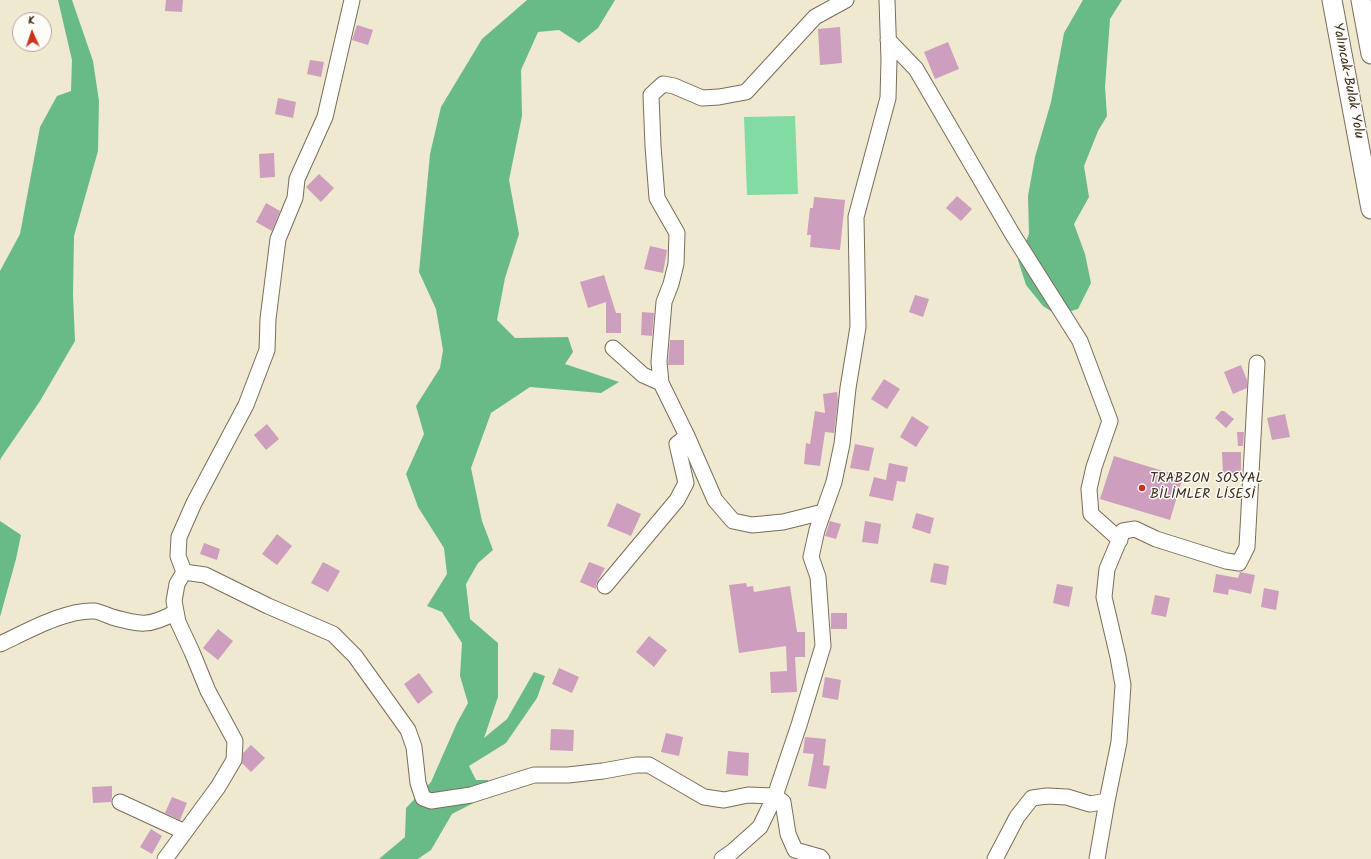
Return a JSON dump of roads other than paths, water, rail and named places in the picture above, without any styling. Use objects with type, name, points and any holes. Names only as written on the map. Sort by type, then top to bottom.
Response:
[{"type":"main road","name":"Yalıncak-Bulak Yolu","points":[[1332,0],[1371,209]]},
{"type":"main road","name":"Yalıncak-Bulak Yolu","points":[[1361,0],[1371,54]]},
{"type":"street","points":[[184,572],[178,556],[179,537],[194,503],[246,405],[267,350],[268,319],[278,239],[295,198],[297,179],[325,117],[352,0]]},
{"type":"street","points":[[823,512],[783,522],[752,525],[733,521],[715,500],[687,436],[661,383],[659,362],[664,302],[671,284],[676,264],[676,233],[657,198],[652,146],[651,95],[663,84],[674,86],[702,98],[719,97],[746,92],[815,17],[846,0]]},
{"type":"street","points":[[722,859],[760,827],[775,796],[799,725],[823,646],[818,577],[811,558],[817,530],[834,482],[842,444],[848,388],[858,327],[856,217],[888,98],[890,60],[887,0]]},
{"type":"street","points":[[888,40],[916,69],[1013,235],[1080,341],[1110,421],[1094,467],[1089,489],[1091,514],[1120,540]]},
{"type":"street","points":[[613,348],[643,375],[661,383]]},
{"type":"street","points":[[1097,859],[1106,801],[1119,742],[1123,685],[1104,597],[1107,569],[1123,531],[1135,528],[1156,539],[1226,561],[1239,562],[1247,547],[1257,363]]},
{"type":"street","points":[[604,586],[677,500],[686,483],[677,444],[687,436]]},
{"type":"street","points":[[165,859],[218,787],[234,760],[235,741],[208,691],[178,622],[174,601],[177,584],[184,572]]},
{"type":"street","points":[[184,572],[205,575],[268,606],[333,634],[355,656],[408,730],[414,746],[418,783],[423,798],[431,801],[471,795],[534,775],[568,775],[636,765],[649,765],[704,796],[724,800],[748,795],[775,796],[783,802],[788,834],[795,850],[820,857],[822,859]]},
{"type":"street","points":[[0,644],[44,623],[74,613],[95,611],[139,624],[149,624],[164,619],[176,612]]},
{"type":"street","points":[[996,859],[1017,818],[1032,798],[1047,796],[1067,798],[1090,804],[1106,801]]},
{"type":"street","points":[[120,802],[186,832]]},
{"type":"place","name":"TRABZON SOSYAL BİLİMLER LİSESİ","points":[[1142,488]]}]
